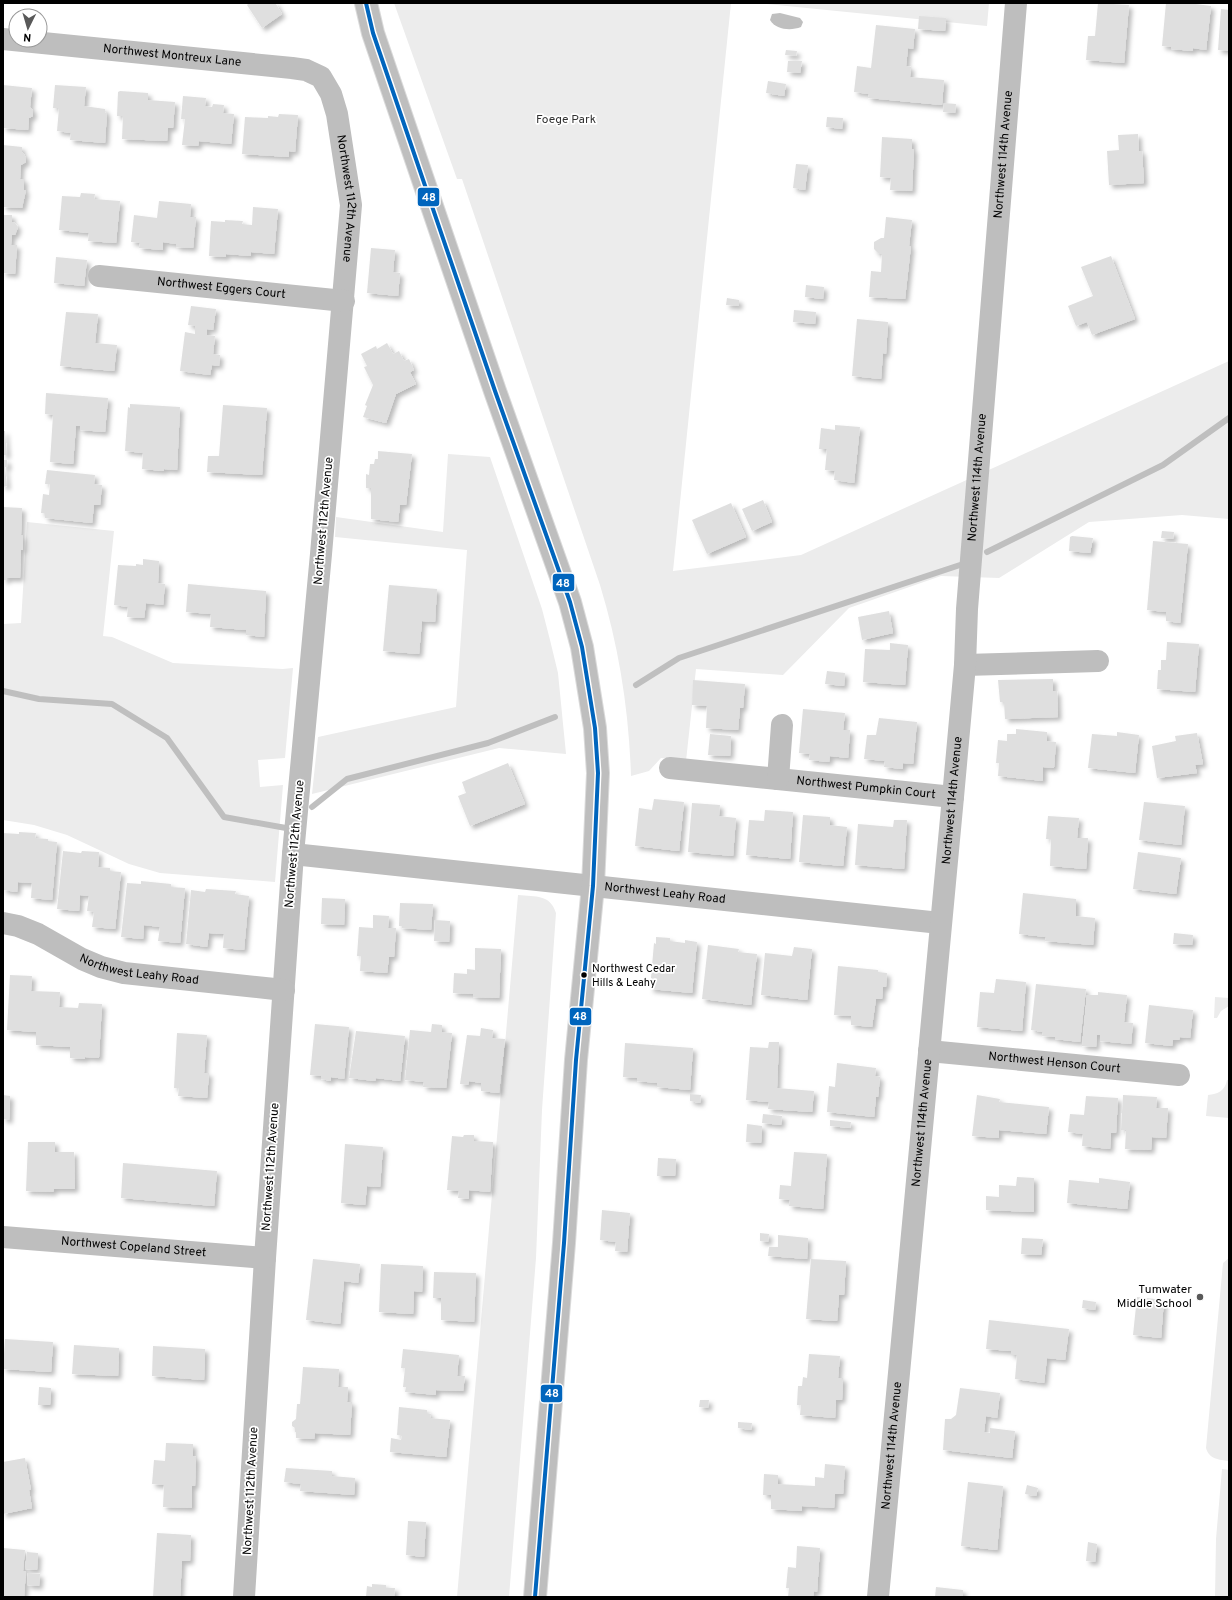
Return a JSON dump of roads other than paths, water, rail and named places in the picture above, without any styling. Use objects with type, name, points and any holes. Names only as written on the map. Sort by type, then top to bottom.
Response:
[{"type":"street","points":[[366,3],[373,33],[572,610],[582,647],[595,728],[598,773],[593,886],[576,1060],[564,1243],[535,1597]]},
{"type":"street","name":"Northwest 114th Avenue","points":[[878,1597],[965,665],[967,609],[1016,3]]},
{"type":"street","name":"Northwest Montreux Lane","points":[[3,39],[306,70],[321,77],[331,94]]},
{"type":"street","name":"Northwest 112th Avenue","points":[[244,1597],[265,1258],[293,854],[344,300],[351,205],[337,114],[331,94]]},
{"type":"street","name":"Northwest Eggers Court","points":[[99,276],[344,300]]},
{"type":"street","points":[[965,665],[1098,662]]},
{"type":"street","points":[[778,779],[782,725]]},
{"type":"street","name":"Northwest Pumpkin Court","points":[[670,768],[953,797]]},
{"type":"street","name":"Northwest Leahy Road","points":[[293,854],[940,923]]},
{"type":"street","name":"Northwest Leahy Road","points":[[3,923],[18,926],[38,934],[82,959],[101,967],[124,973],[284,990]]},
{"type":"street","name":"Northwest Henson Court","points":[[929,1051],[1180,1075]]},
{"type":"street","name":"Northwest Copeland Street","points":[[3,1237],[265,1258]]},
{"type":"waterway","points":[[987,552],[1163,465],[1229,418]]},
{"type":"waterway","points":[[636,685],[679,658],[960,565]]},
{"type":"waterway","points":[[3,691],[39,699],[112,704],[167,738],[224,817],[286,828]]},
{"type":"waterway","points":[[312,807],[347,779],[488,743],[555,717]]},
{"type":"place","name":"Northwest Cedar Hills & Leahy","points":[[584,975]]},
{"type":"place","name":"Tumwater Middle School","points":[[1200,1297]]},
{"type":"park label","name":"Foege Park","points":[[566,120]]}]
